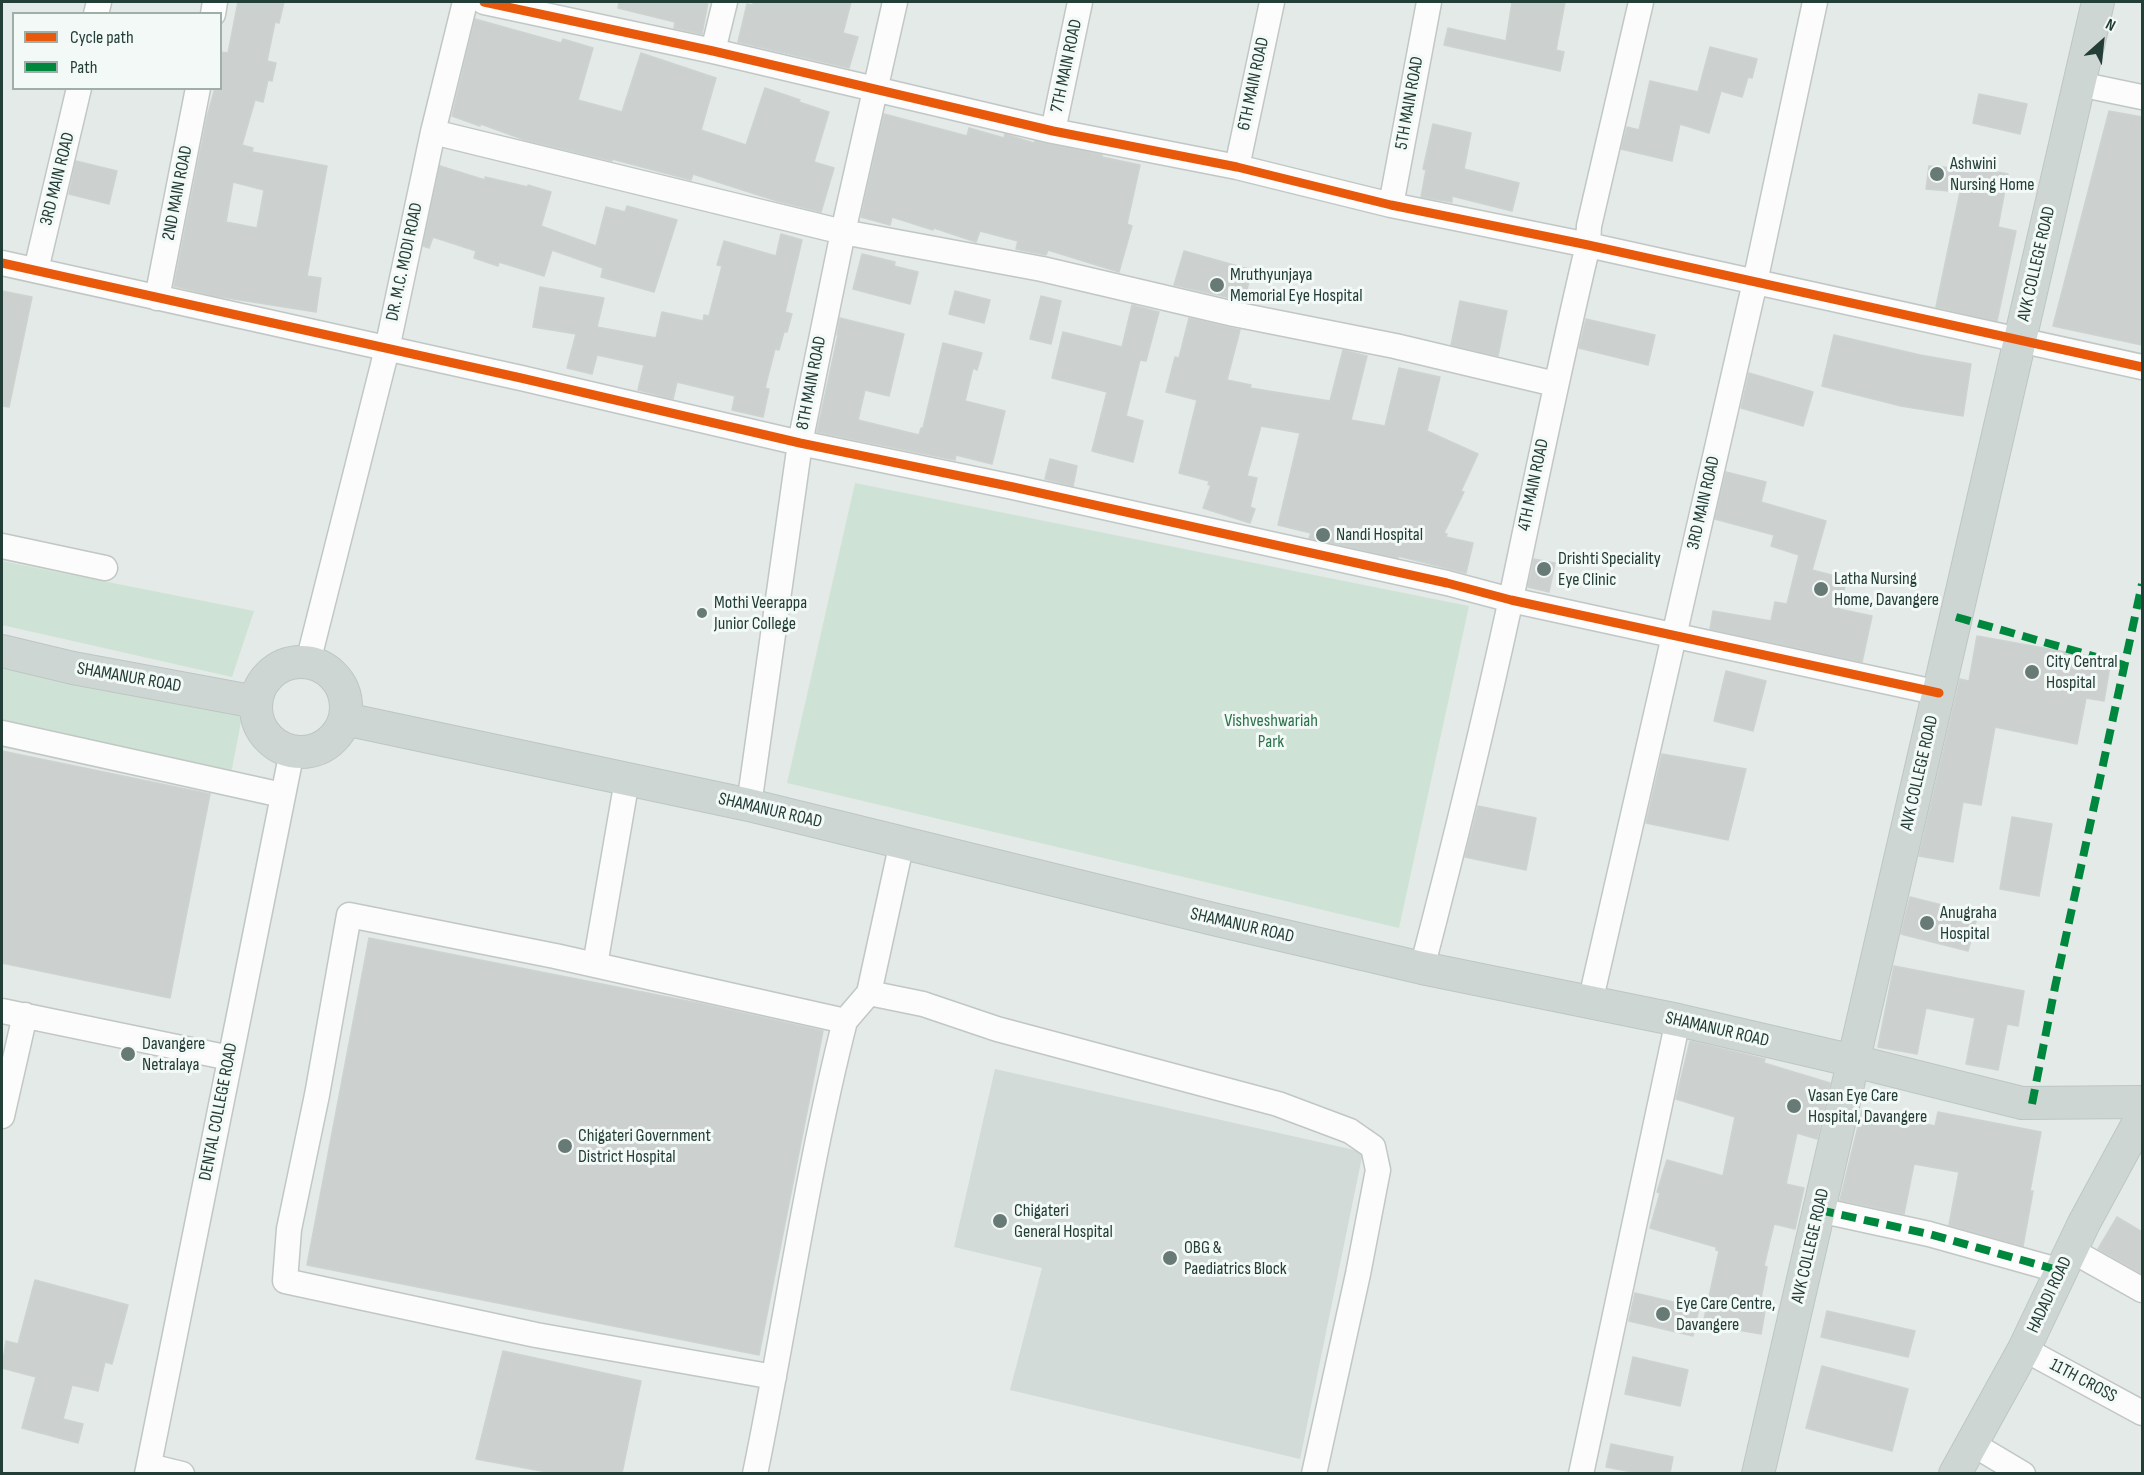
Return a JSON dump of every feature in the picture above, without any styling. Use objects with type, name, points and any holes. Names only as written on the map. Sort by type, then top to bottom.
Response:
[{"type":"main road","name":"AVK COLLEGE ROAD","points":[[1758,1473],[2098,2]]},
{"type":"main road","name":"SHAMANUR ROAD","points":[[2,651],[73,668],[256,702]]},
{"type":"main road","points":[[296,662],[308,662],[319,665],[337,679],[344,690],[347,703],[342,729],[324,747],[311,752],[292,751],[274,743],[264,734],[258,722],[256,702],[260,688],[274,670],[296,662]]},
{"type":"main road","name":"SHAMANUR ROAD","points":[[345,719],[749,805],[1213,920],[1422,968],[1678,1020],[2022,1103],[2142,1102]]},
{"type":"main road","name":"HADADI ROAD","points":[[1955,1473],[2024,1349],[2094,1204],[2142,1116]]},
{"type":"street","name":"DR. M.C. MODI ROAD","points":[[308,662],[387,349],[433,132],[465,2]]},
{"type":"street","points":[[484,2],[713,51],[1053,130],[1237,167],[1392,205],[1588,244],[2142,367]]},
{"type":"street","points":[[713,51],[725,2]]},
{"type":"street","name":"8TH MAIN ROAD","points":[[749,805],[800,443],[843,232],[896,2]]},
{"type":"street","name":"7TH MAIN ROAD","points":[[1053,130],[1080,2]]},
{"type":"street","name":"6TH MAIN ROAD","points":[[1237,167],[1272,2]]},
{"type":"street","name":"5TH MAIN ROAD","points":[[1392,205],[1429,2]]},
{"type":"street","name":"4TH MAIN ROAD","points":[[1422,968],[1465,799],[1511,600],[1555,384],[1588,244],[1589,226],[1641,2]]},
{"type":"street","name":"3RD MAIN ROAD","points":[[1590,1003],[1755,282],[1815,2]]},
{"type":"street","points":[[2079,84],[2142,97]]},
{"type":"street","name":"3RD MAIN ROAD","points":[[36,270],[80,90]]},
{"type":"street","name":"2ND MAIN ROAD","points":[[157,298],[198,90]]},
{"type":"street","points":[[433,132],[843,232],[1042,269],[1234,314],[1395,346],[1555,384]]},
{"type":"street","points":[[2,263],[800,443],[1013,487],[1511,600],[1939,693]]},
{"type":"street","points":[[2,546],[105,568]]},
{"type":"street","points":[[2,733],[282,795]]},
{"type":"street","name":"DENTAL COLLEGE ROAD","points":[[148,1470],[292,751]]},
{"type":"street","points":[[595,965],[627,780]]},
{"type":"street","points":[[755,1473],[827,1090],[844,1021],[869,993],[902,842]]},
{"type":"street","points":[[774,1377],[536,1335],[285,1281],[289,1229],[317,1095],[349,915],[595,965],[844,1021]]},
{"type":"street","points":[[869,993],[923,1004],[998,1029],[1278,1104],[1350,1131],[1373,1147],[1378,1170],[1376,1182],[1334,1389],[1314,1473]]},
{"type":"street","points":[[2,1116],[13,1013],[230,1058]]},
{"type":"street","points":[[1581,1473],[1678,1020]]},
{"type":"street","points":[[1819,1210],[2066,1261],[2142,1290]]},
{"type":"street","name":"11TH CROSS","points":[[2024,1349],[2142,1413]]},
{"type":"street","points":[[1971,1443],[2023,1473]]},
{"type":"street","points":[[148,1470],[182,1473]]},
{"type":"shaded area","name":"OBG & Paediatrics Block","points":[[995,1069],[1363,1152],[1300,1459],[1010,1390],[1042,1268],[954,1247]]},
{"type":"green space","name":"Vishveshwariah Park","points":[[855,483],[1469,606],[1399,928],[787,783]]},
{"type":"green space","points":[[2,561],[254,611],[232,677],[2,625]]},
{"type":"green space","points":[[2,651],[244,706],[231,774],[2,725]]},
{"type":"building","points":[[238,2],[284,2],[279,23],[275,22],[267,61],[276,63],[272,81],[268,80],[263,102],[255,100],[242,145],[253,148],[252,152],[327,166],[307,276],[321,278],[316,312],[215,296],[174,286],[207,117],[214,90],[222,90],[222,52],[228,53]],"holes":[[[233,182],[264,190],[257,228],[226,222]]]},
{"type":"building","points":[[619,2],[708,2],[702,34],[674,28],[675,22],[618,8]]},
{"type":"building","points":[[753,2],[851,2],[843,33],[858,37],[849,68],[738,42],[747,4],[753,5]]},
{"type":"building","points":[[1512,2],[1565,2],[1556,50],[1564,52],[1560,71],[1444,45],[1448,28],[1506,41]]},
{"type":"building","points":[[475,19],[561,43],[563,39],[593,48],[578,100],[622,112],[641,53],[716,78],[701,130],[746,145],[765,88],[829,112],[814,162],[834,168],[821,212],[777,201],[693,174],[691,180],[612,159],[612,161],[525,140],[452,116]]},
{"type":"building","points":[[1710,47],[1757,59],[1752,78],[1748,77],[1742,97],[1721,91],[1709,133],[1680,124],[1672,161],[1621,149],[1627,127],[1639,130],[1650,81],[1698,92]]},
{"type":"building","points":[[1979,94],[2027,104],[2020,134],[1973,123]]},
{"type":"building","points":[[2109,111],[2142,117],[2142,345],[2053,326]]},
{"type":"building","points":[[884,114],[967,136],[969,128],[1004,138],[1005,134],[1034,143],[1035,141],[1140,165],[1127,224],[1132,226],[1119,272],[1048,250],[1046,255],[1016,249],[1018,241],[980,231],[976,242],[892,217],[890,225],[861,217]]},
{"type":"building","points":[[1433,124],[1471,133],[1464,169],[1519,183],[1512,211],[1452,196],[1452,202],[1421,197],[1426,170],[1423,169]]},
{"type":"building","points":[[76,161],[117,171],[109,204],[69,194]]},
{"type":"building","points":[[1956,164],[2008,174],[1998,227],[2016,231],[1997,321],[1936,307],[1960,192],[1926,189],[1929,166],[1955,168]]},
{"type":"building","points":[[440,166],[485,180],[485,177],[551,192],[541,226],[596,246],[606,207],[625,212],[627,206],[677,220],[654,292],[601,277],[603,268],[552,250],[544,276],[499,262],[498,266],[474,258],[476,251],[433,237],[429,248],[423,246]]},
{"type":"building","points":[[781,234],[802,240],[785,312],[792,314],[779,350],[775,349],[765,388],[769,389],[763,417],[732,410],[735,396],[677,382],[673,399],[638,390],[644,365],[597,355],[592,374],[567,368],[576,334],[533,327],[540,287],[604,298],[597,327],[656,338],[662,312],[703,321],[704,315],[709,316],[722,266],[717,265],[724,241],[776,256]]},
{"type":"building","points":[[1184,251],[1252,270],[1244,301],[1174,285]]},
{"type":"building","points":[[862,254],[895,262],[894,266],[918,272],[910,304],[853,289]]},
{"type":"building","points":[[2,291],[32,297],[9,407],[2,406]]},
{"type":"building","points":[[955,291],[990,300],[984,323],[949,314]]},
{"type":"building","points":[[1041,296],[1061,301],[1051,344],[1030,339]]},
{"type":"building","points":[[1460,301],[1507,311],[1498,356],[1451,345]]},
{"type":"building","points":[[1132,305],[1159,312],[1146,361],[1140,360],[1126,416],[1143,421],[1133,462],[1092,451],[1107,392],[1052,378],[1063,332],[1122,347]]},
{"type":"building","points":[[840,318],[904,334],[889,396],[865,390],[858,420],[919,435],[923,428],[943,343],[982,353],[977,370],[973,368],[965,401],[1005,411],[992,464],[956,455],[955,460],[817,432]]},
{"type":"building","points":[[1189,318],[1240,330],[1227,380],[1251,385],[1250,388],[1330,401],[1343,350],[1367,356],[1351,420],[1385,426],[1399,368],[1440,377],[1427,431],[1478,454],[1461,491],[1464,492],[1444,533],[1447,534],[1446,537],[1473,543],[1466,573],[1309,538],[1311,533],[1278,525],[1300,433],[1261,426],[1247,476],[1257,478],[1250,507],[1255,509],[1250,523],[1203,508],[1211,485],[1208,485],[1209,481],[1179,473],[1197,400],[1166,392],[1175,357],[1179,358]]},
{"type":"building","points":[[1586,319],[1655,335],[1648,365],[1579,348]]},
{"type":"building","points":[[1834,335],[1971,364],[1963,416],[1901,406],[1822,386]]},
{"type":"building","points":[[1749,373],[1813,392],[1803,426],[1741,408]]},
{"type":"building","points":[[1050,459],[1077,466],[1073,486],[1045,479]]},
{"type":"building","points":[[1726,472],[1766,482],[1761,502],[1826,521],[1812,570],[1847,579],[1839,609],[1872,616],[1862,662],[1710,629],[1713,611],[1771,621],[1775,602],[1787,604],[1799,555],[1771,546],[1774,535],[1715,519]]},
{"type":"building","points":[[1534,559],[1555,563],[1549,592],[1528,587]]},
{"type":"building","points":[[1977,636],[2111,660],[2104,701],[2086,698],[2077,744],[1995,727],[1981,805],[1963,802],[1953,862],[1919,856],[1960,679],[1969,681]]},
{"type":"building","points":[[1726,671],[1766,681],[1753,731],[1714,721]]},
{"type":"building","points":[[2,751],[210,794],[170,998],[2,963]]},
{"type":"building","points":[[1662,754],[1746,769],[1728,840],[1646,823]]},
{"type":"building","points":[[1478,806],[1536,818],[1526,870],[1465,857]]},
{"type":"building","points":[[2012,817],[2052,824],[2039,896],[2000,889]]},
{"type":"building","points":[[1910,897],[1978,914],[1968,951],[1901,934]]},
{"type":"building","name":"Chigateri Government District Hospital","points":[[369,938],[703,1004],[823,1031],[759,1355],[307,1265]]},
{"type":"building","points":[[1894,966],[2024,991],[2018,1026],[2007,1024],[1998,1070],[1966,1064],[1975,1018],[1926,1008],[1917,1054],[1878,1047]]},
{"type":"building","points":[[1690,1041],[1765,1059],[1764,1063],[1830,1083],[1817,1139],[1797,1133],[1786,1184],[1804,1188],[1795,1229],[1774,1224],[1764,1266],[1767,1267],[1760,1304],[1766,1305],[1761,1334],[1703,1324],[1719,1251],[1716,1247],[1650,1228],[1660,1193],[1657,1192],[1667,1160],[1723,1176],[1735,1117],[1676,1099]]},
{"type":"building","points":[[1862,1110],[1935,1126],[1938,1112],[2041,1132],[2023,1246],[1949,1225],[1959,1172],[1914,1164],[1904,1214],[1840,1200]]},
{"type":"building","points":[[2117,1217],[2142,1232],[2142,1274],[2098,1249]]},
{"type":"building","points":[[35,1280],[128,1305],[112,1364],[105,1362],[98,1391],[72,1385],[63,1419],[83,1424],[78,1443],[22,1428],[36,1377],[2,1368],[6,1341],[18,1344]]},
{"type":"building","points":[[1635,1293],[1699,1308],[1693,1336],[1629,1321]]},
{"type":"building","points":[[1827,1311],[1915,1331],[1908,1357],[1821,1337]]},
{"type":"building","points":[[503,1351],[641,1381],[622,1473],[552,1473],[476,1459]]},
{"type":"building","points":[[1633,1357],[1688,1370],[1680,1406],[1625,1394]]},
{"type":"building","points":[[1822,1366],[1908,1389],[1892,1451],[1806,1428]]},
{"type":"building","points":[[1611,1444],[1673,1457],[1670,1473],[1637,1473],[1606,1467]]},
{"type":"marked path","points":[[2032,1104],[2142,584]]},
{"type":"marked path","points":[[1956,617],[2124,665]]},
{"type":"marked path","points":[[1819,1210],[1929,1234],[2061,1271]]},
{"type":"cycle path","points":[[484,2],[713,51],[1053,131],[1237,167],[1391,205],[1588,245],[2142,367]]},
{"type":"cycle path","points":[[2,263],[521,378],[800,443],[1013,487],[1447,583],[1511,600],[1939,693]]},
{"type":"place","name":"Ashwini Nursing Home","points":[[1937,174]]},
{"type":"place","name":"Mruthyunjaya Memorial Eye Hospital","points":[[1217,285]]},
{"type":"place","name":"Nandi Hospital","points":[[1323,535]]},
{"type":"place","name":"Drishti Speciality Eye Clinic","points":[[1544,569]]},
{"type":"place","name":"Latha Nursing Home, Davangere","points":[[1821,589]]},
{"type":"place","name":"Mothi Veerappa Junior College","points":[[702,613]]},
{"type":"place","name":"City Central Hospital","points":[[2032,672]]},
{"type":"place","name":"Anugraha Hospital","points":[[1927,923]]},
{"type":"place","name":"Davangere Netralaya","points":[[128,1054]]},
{"type":"place","name":"Vasan Eye Care Hospital, Davangere","points":[[1794,1106]]},
{"type":"place","name":"Chigateri Government District Hospital","points":[[565,1146]]},
{"type":"place","name":"Chigateri General Hospital","points":[[1000,1221]]},
{"type":"place","name":"OBG & Paediatrics Block","points":[[1170,1258]]},
{"type":"place","name":"Eye Care Centre, Davangere","points":[[1663,1314]]}]
